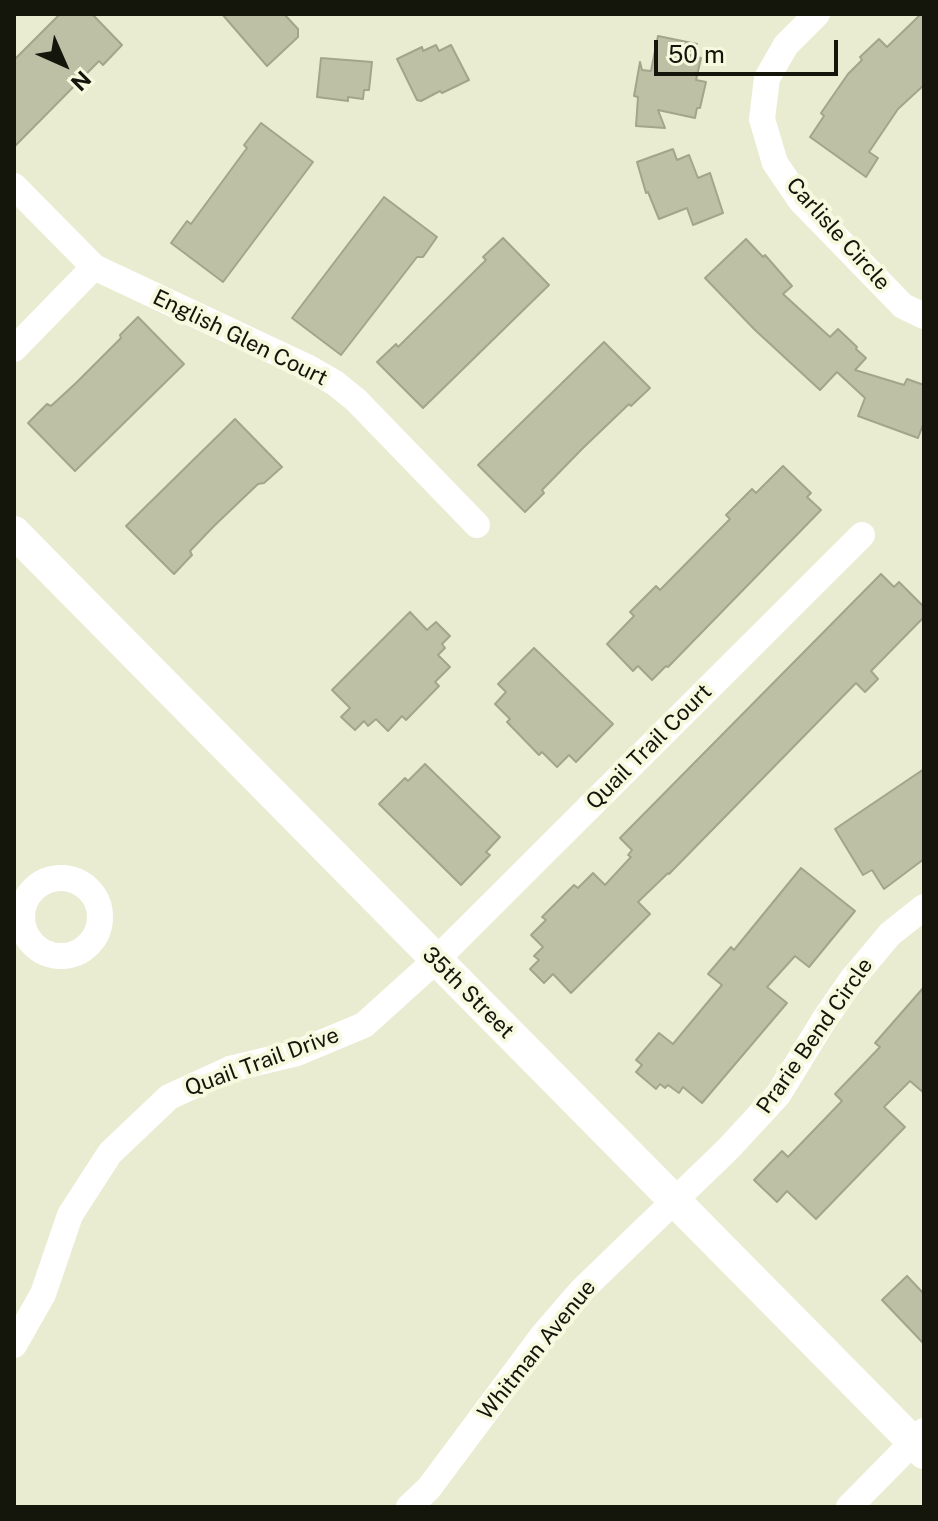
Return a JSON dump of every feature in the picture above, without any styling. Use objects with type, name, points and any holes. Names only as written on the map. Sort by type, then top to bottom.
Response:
[{"type":"street","name":"Carlisle Circle","points":[[817,14],[786,45],[767,78],[762,119],[775,163],[811,211],[903,306],[924,316]]},
{"type":"street","name":"English Glen Court","points":[[14,186],[94,267],[335,383],[356,400],[477,525]]},
{"type":"street","points":[[14,349],[94,267]]},
{"type":"street","name":"35th Street","points":[[14,532],[675,1201],[920,1442]]},
{"type":"street","name":"Quail Trail Court","points":[[436,960],[862,535]]},
{"type":"street","name":"Prarie Bend Circle","points":[[675,1201],[778,1095],[853,978],[890,934],[924,907]]},
{"type":"street","name":"Quail Trail Drive","points":[[14,1345],[43,1294],[70,1215],[110,1153],[169,1097],[230,1069],[297,1053],[364,1025],[436,960]]},
{"type":"street","name":"Whitman Avenue","points":[[409,1507],[429,1488],[582,1290],[675,1201]]},
{"type":"street","points":[[849,1507],[920,1442]]},
{"type":"building","points":[[60,14],[92,14],[122,45],[103,65],[99,61],[14,147],[14,60]]},
{"type":"building","points":[[222,14],[284,14],[298,29],[298,37],[267,66]]},
{"type":"building","points":[[924,14],[924,85],[898,109],[869,152],[878,158],[866,177],[810,137],[824,116],[821,113],[848,74],[862,60],[860,57],[879,39],[887,47]]},
{"type":"building","points":[[658,36],[697,44],[686,54],[701,58],[696,80],[706,82],[700,108],[697,108],[695,118],[658,110],[665,128],[636,126],[638,97],[634,96],[640,62],[642,70],[651,71]]},
{"type":"building","points":[[436,45],[439,51],[451,45],[469,80],[442,93],[440,91],[417,100],[397,59],[422,47],[423,51]]},
{"type":"building","points":[[321,58],[372,62],[369,90],[364,90],[363,99],[348,97],[348,101],[317,97]]},
{"type":"building","points":[[261,123],[313,162],[223,282],[171,243],[187,221],[191,224],[247,148],[244,145]]},
{"type":"building","points":[[673,149],[677,160],[689,155],[698,178],[710,173],[723,213],[693,225],[687,208],[659,219],[646,193],[637,162]]},
{"type":"building","points":[[384,197],[437,237],[423,257],[417,257],[341,355],[292,318]]},
{"type":"building","points":[[503,238],[549,285],[423,408],[377,362],[396,344],[398,347],[486,260],[483,257]]},
{"type":"building","points":[[746,239],[792,286],[783,294],[830,337],[838,329],[857,347],[866,358],[855,370],[904,385],[907,379],[924,385],[924,422],[918,438],[858,416],[865,398],[837,372],[820,390],[705,278]]},
{"type":"building","points":[[138,317],[184,364],[75,471],[28,423],[47,404],[51,406],[76,383]]},
{"type":"building","points":[[604,342],[650,388],[583,448],[525,512],[478,465]]},
{"type":"building","points":[[235,419],[282,467],[264,483],[258,484],[214,526],[190,551],[192,555],[174,574],[126,526]]},
{"type":"building","points":[[783,466],[811,493],[807,497],[821,510],[668,667],[652,680],[638,666],[633,671],[607,644],[634,616],[630,612],[656,586],[660,590],[730,519],[726,515],[752,489],[756,493]]},
{"type":"building","points":[[881,574],[894,587],[899,582],[924,607],[924,617],[871,671],[878,679],[865,692],[856,683],[638,902],[650,914],[571,993],[553,974],[544,983],[530,969],[539,960],[534,956],[543,947],[531,935],[546,920],[542,917],[574,885],[578,888],[593,873],[605,885],[631,857],[628,855],[632,850],[620,838]]},
{"type":"building","points":[[410,612],[427,630],[436,622],[450,636],[442,644],[445,648],[438,655],[450,667],[435,682],[439,686],[406,720],[402,716],[388,731],[376,719],[368,726],[364,721],[355,730],[341,717],[350,708],[332,690]]},
{"type":"building","points":[[534,648],[613,724],[576,762],[569,755],[557,767],[542,752],[539,755],[507,722],[510,719],[495,704],[506,692],[498,684]]},
{"type":"building","points":[[425,764],[500,837],[486,852],[490,855],[461,885],[379,804],[405,778],[408,781]]},
{"type":"building","points":[[924,769],[924,859],[884,889],[872,870],[863,875],[835,829]]},
{"type":"building","points":[[801,868],[855,911],[809,967],[795,956],[767,987],[787,1003],[702,1103],[683,1087],[679,1093],[668,1085],[665,1088],[660,1084],[656,1089],[636,1072],[642,1065],[636,1060],[659,1033],[673,1044],[722,985],[708,974],[731,947],[734,950]]},
{"type":"building","points":[[924,987],[924,1093],[910,1081],[884,1107],[905,1127],[816,1219],[787,1191],[777,1202],[754,1180],[782,1151],[788,1157],[842,1101],[835,1094],[880,1047],[875,1043]]},
{"type":"building","points":[[907,1276],[924,1294],[924,1344],[882,1300]]}]
